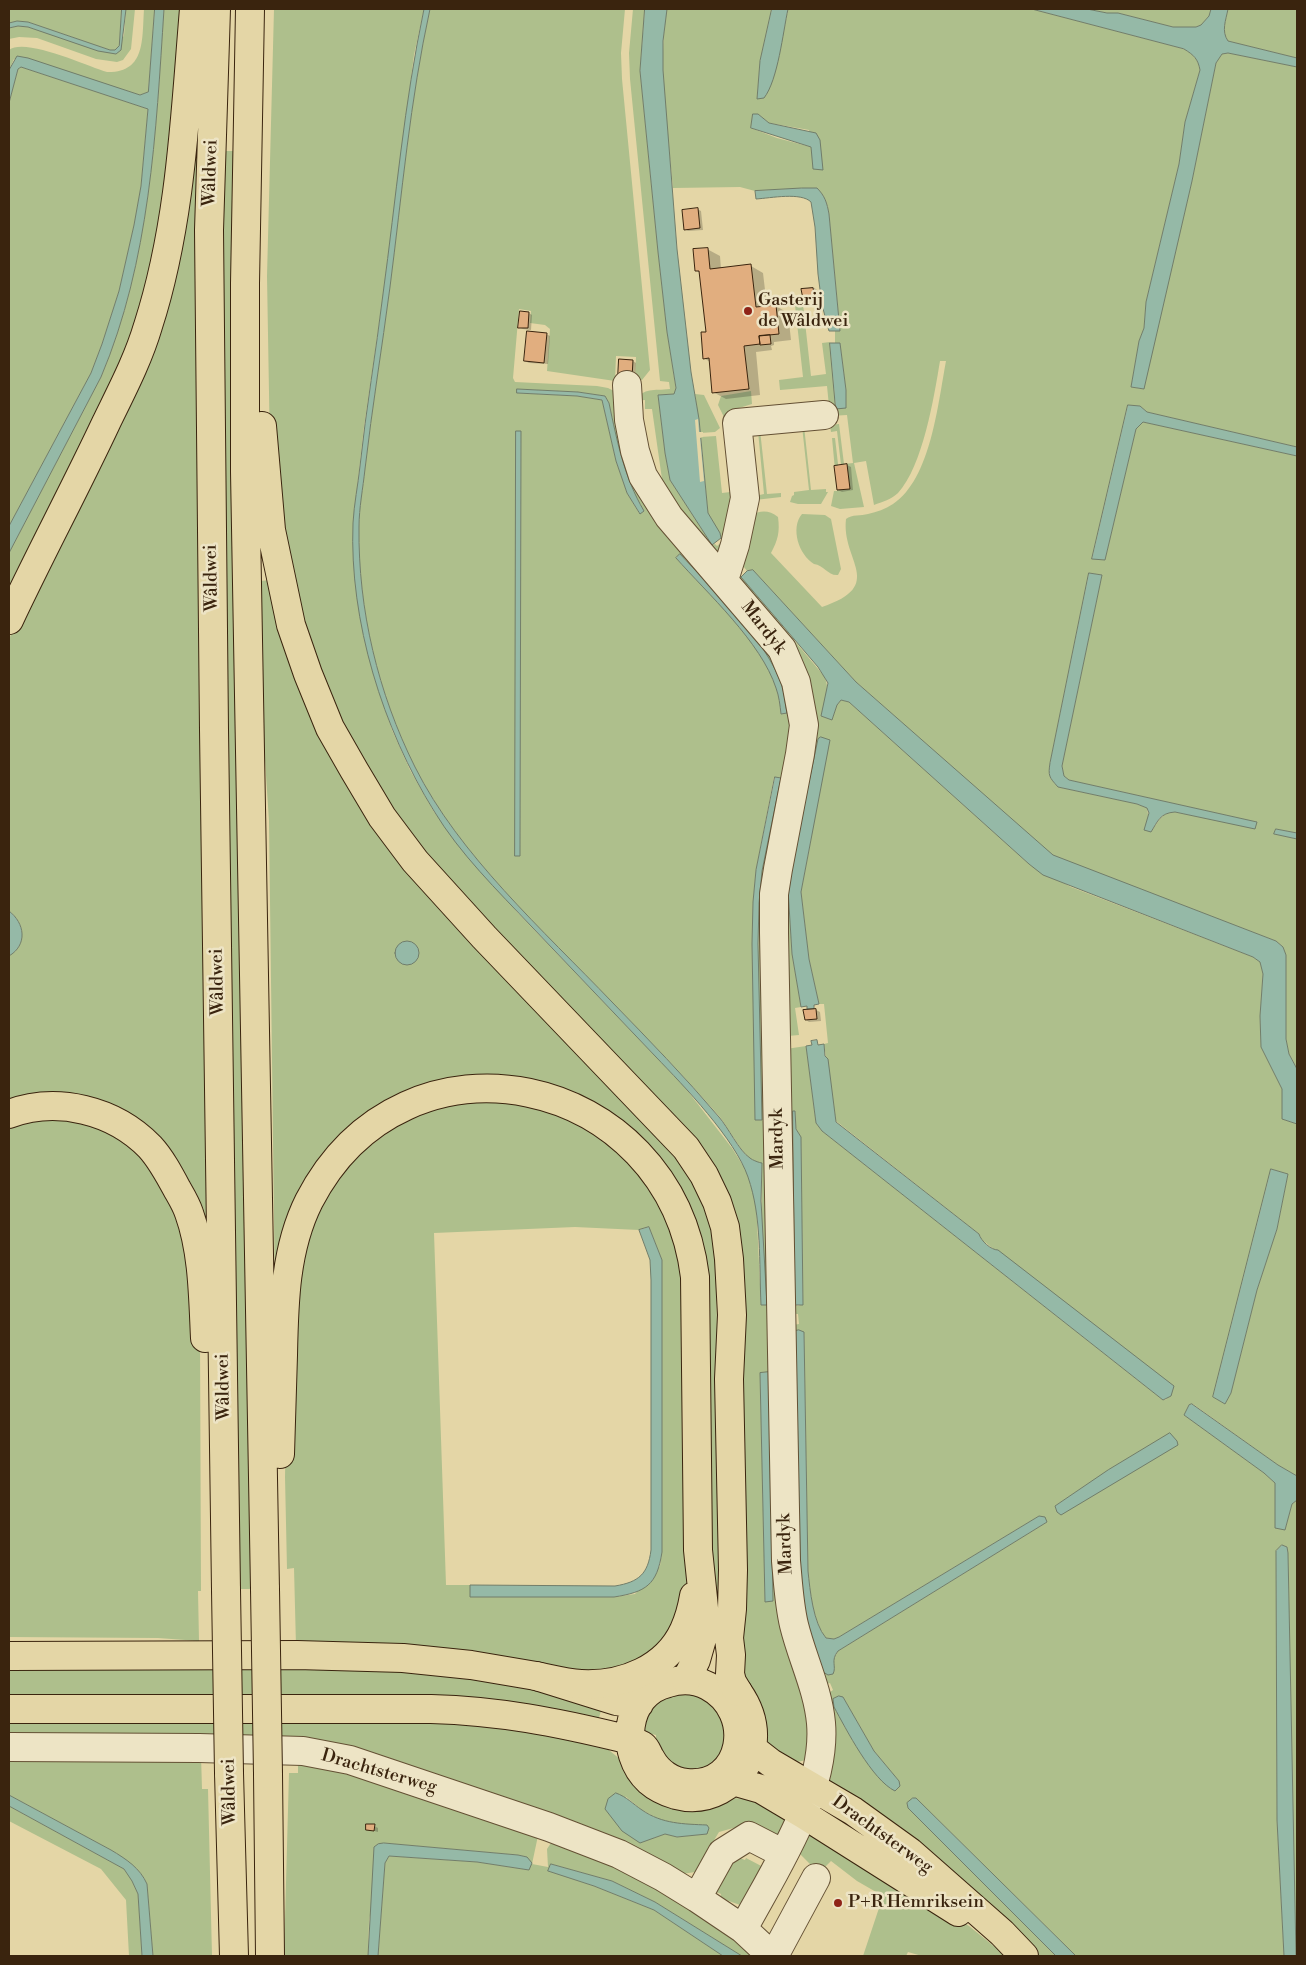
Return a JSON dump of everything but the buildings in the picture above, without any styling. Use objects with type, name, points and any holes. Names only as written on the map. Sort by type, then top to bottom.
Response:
[{"type":"main road","points":[[9,620],[128,378],[148,328],[163,275],[173,224],[180,173],[194,9]]},
{"type":"main road","name":"Wâldwei","points":[[216,9],[209,240],[226,1590],[234,1956]]},
{"type":"main road","name":"Wâldwei","points":[[250,9],[245,283],[245,472],[270,1956]]},
{"type":"main road","points":[[245,283],[260,370],[266,491],[279,576],[291,625],[330,728],[382,817],[415,861],[484,937],[686,1148],[704,1175],[717,1202],[725,1227],[732,1315],[729,1379],[733,1570],[729,1638],[720,1651],[717,1664],[718,1685],[731,1694],[734,1712],[745,1743],[743,1769],[733,1781],[709,1795],[691,1797],[671,1793],[659,1788],[644,1775],[634,1760],[629,1740],[631,1721],[638,1704],[648,1693],[664,1684],[686,1680],[702,1683],[731,1694]]},
{"type":"main road","points":[[9,1656],[297,1655],[403,1658],[471,1665],[581,1684],[619,1682],[643,1673],[662,1660],[678,1642],[689,1617],[695,1592],[698,1550],[695,1277],[687,1235],[669,1196],[649,1165],[626,1141],[598,1120],[569,1104],[538,1095],[505,1089],[476,1088],[418,1101],[372,1127],[352,1143],[330,1168],[316,1188],[303,1215],[291,1254],[285,1299],[278,1520],[265,1589]]},
{"type":"main road","points":[[9,1114],[29,1108],[51,1106],[66,1106],[94,1113],[117,1123],[138,1137],[164,1166],[189,1212],[198,1251],[208,1379],[224,1437]]},
{"type":"main road","points":[[686,1680],[696,1660],[704,1624],[698,1550]]},
{"type":"main road","points":[[536,1676],[616,1701],[638,1704]]},
{"type":"main road","points":[[9,1709],[463,1710],[547,1720],[629,1740],[646,1748],[652,1761],[665,1775],[681,1782],[690,1783],[714,1777],[727,1767],[737,1750],[745,1743]]},
{"type":"main road","name":"Drachtsterweg","points":[[745,1743],[771,1763],[853,1811],[910,1852],[1002,1932],[1024,1956]]},
{"type":"main road","name":"Drachtsterweg","points":[[733,1781],[761,1789],[803,1814],[945,1903],[1017,1956]]},
{"type":"street","name":"Mardyk","points":[[627,385],[629,420],[635,451],[643,476],[668,516],[782,649],[796,682],[804,726],[774,894],[774,933],[786,1561],[789,1602],[794,1625],[815,1693],[821,1723],[820,1750],[813,1787],[803,1814],[784,1854],[743,1930]]},
{"type":"street","points":[[724,580],[735,545],[745,498],[737,422],[824,415]]},
{"type":"street","name":"Drachtsterweg","points":[[9,1747],[303,1751],[350,1760],[549,1826],[619,1854],[663,1877],[743,1930]]},
{"type":"street","points":[[697,1898],[722,1853],[749,1836],[784,1854]]},
{"type":"street","points":[[743,1930],[773,1956],[816,1878]]},
{"type":"green space","points":[[9,9],[122,9],[119,46],[115,50],[110,50],[28,22],[17,21],[9,23]]},
{"type":"green space","points":[[126,9],[135,9],[131,49],[123,60],[117,62],[96,59],[37,38],[19,37],[9,39],[9,28],[18,26],[28,27],[116,54],[124,35]]},
{"type":"green space","points":[[144,9],[155,9],[148,92],[140,95],[14,59],[9,70],[9,50],[17,47],[42,50],[107,72],[120,71],[129,67],[135,60],[142,42]]},
{"type":"green space","points":[[164,9],[186,9],[164,221],[127,350],[9,587],[9,553],[101,377],[117,333],[130,288],[148,196],[158,102]]},
{"type":"green space","points":[[274,9],[424,9],[414,55],[364,427],[353,524],[355,578],[363,632],[374,677],[392,730],[410,770],[434,812],[517,912],[683,1085],[732,1148],[747,1172],[756,1201],[761,1305],[762,1164],[746,1155],[719,1116],[706,1101],[504,891],[455,831],[433,799],[415,767],[390,710],[373,650],[362,589],[359,527],[360,505],[412,112],[430,9],[625,9],[621,53],[622,79],[650,370],[642,380],[635,381],[636,357],[616,356],[615,381],[547,371],[550,329],[545,325],[530,323],[531,311],[519,309],[513,378],[515,382],[597,386],[614,391],[632,455],[760,628],[797,702],[770,894],[815,1723],[806,1760],[793,1763],[769,1746],[742,1679],[721,1200],[421,857],[359,767],[297,623],[270,451],[267,276]],"holes":[[[518,389],[578,392],[605,396],[609,403],[621,460],[632,491],[644,511],[639,513],[627,493],[616,461],[602,400],[577,396],[517,393]],[[516,431],[521,432],[520,856]],[[681,554],[730,608],[761,647],[773,668],[782,690],[787,713],[781,714],[776,687],[768,669],[746,635],[676,558]],[[774,777],[780,778],[762,871],[759,903],[756,1120],[752,944],[756,870]],[[760,1373],[769,1373],[773,1601],[765,1601]]]},
{"type":"green space","points":[[633,9],[645,9],[640,71],[667,332],[676,389],[675,394],[658,395],[665,453],[670,480],[712,545],[715,544],[717,546],[723,541],[708,513],[701,437],[716,436],[722,493],[739,491],[718,560],[663,486],[652,409],[645,409],[645,400],[634,401],[646,392],[670,389],[669,382],[660,381],[630,79],[629,53]]},
{"type":"green space","points":[[667,9],[772,9],[760,61],[757,98],[777,62],[788,9],[1032,9],[1184,49],[1190,53],[1197,60],[1200,70],[1185,122],[1179,164],[1146,302],[1144,328],[1139,341],[1131,387],[1143,389],[1192,181],[1216,63],[1222,54],[1228,53],[1297,67],[1297,447],[1147,412],[1140,406],[1128,405],[1092,558],[1105,560],[1136,429],[1143,422],[1297,456],[1297,833],[1276,829],[1275,834],[1297,839],[1297,1069],[1289,1054],[1286,1039],[1286,956],[1283,947],[1276,941],[1053,856],[856,682],[753,570],[747,571],[744,567],[739,572],[741,577],[824,676],[827,691],[821,716],[832,720],[837,705],[841,700],[849,702],[1029,864],[1071,887],[1253,957],[1260,962],[1263,974],[1260,1016],[1261,1047],[1282,1089],[1282,1119],[1297,1124],[1297,1476],[1278,1465],[1193,1404],[1189,1405],[1184,1415],[1275,1483],[1285,1530],[1292,1504],[1297,1500],[1297,1956],[1294,1901],[1288,1553],[1287,1547],[1282,1545],[1276,1551],[1277,1820],[1284,1956],[1076,1956],[916,1798],[907,1803],[908,1808],[1056,1956],[1036,1956],[823,1782],[823,1697],[833,1690],[830,1683],[820,1686],[798,1624],[793,1325],[799,1324],[798,1314],[787,1314],[786,1049],[806,1046],[816,1123],[822,1131],[1163,1400],[1167,1399],[981,1239],[979,1234],[836,1121],[824,1044],[828,1043],[824,1004],[819,1004],[809,959],[801,892],[811,840],[818,739],[788,889],[792,954],[801,1007],[795,1008],[799,1035],[788,1036],[778,933],[809,733],[735,582],[749,543],[755,517],[751,516],[764,512],[778,517],[778,536],[771,553],[822,607],[841,599],[852,590],[857,581],[856,570],[846,534],[846,519],[851,516],[875,512],[893,504],[906,492],[916,477],[931,439],[946,361],[940,361],[931,411],[921,449],[907,481],[898,493],[890,499],[874,505],[866,461],[854,463],[864,507],[840,509],[831,506],[834,491],[837,491],[832,438],[835,438],[841,490],[844,490],[837,431],[831,432],[830,425],[839,424],[844,464],[853,463],[847,415],[830,416],[827,386],[780,390],[779,380],[803,377],[794,296],[802,295],[811,376],[826,374],[822,343],[830,342],[836,409],[846,390],[840,343],[835,343],[835,331],[840,330],[829,214],[826,203],[817,188],[755,191],[740,187],[673,188],[664,98],[664,31]],"holes":[[[758,114],[769,123],[809,130],[818,170],[811,147],[777,138],[751,128]],[[1089,573],[1102,575],[1062,766],[1064,776],[1069,780],[1256,822],[1255,828],[1175,812],[1163,816],[1151,832],[1147,808],[1137,804],[1058,787],[1049,774]],[[793,1111],[795,1111],[796,1128],[801,1138],[803,1304],[795,1305]],[[1271,1169],[1288,1174],[1277,1229],[1257,1290],[1231,1393],[1225,1404],[1213,1397]],[[804,1332],[808,1571],[815,1615],[826,1638],[834,1639],[839,1637],[1039,1516],[1047,1522],[838,1651],[833,1660],[834,1671],[798,1572]],[[1170,1434],[1133,1471],[1057,1512],[1055,1506],[1109,1470]],[[843,1697],[874,1751],[899,1781],[891,1789],[876,1774],[843,1724]]]},
{"type":"green space","points":[[1087,9],[1211,9],[1209,16],[1201,25],[1196,27],[1173,27],[1118,13]]},
{"type":"green space","points":[[1228,9],[1297,9],[1297,58],[1228,41],[1224,29]]},
{"type":"green space","points":[[21,67],[148,109],[141,186],[134,225],[119,291],[102,344],[91,373],[9,526],[9,103],[18,69]]},
{"type":"green space","points":[[225,151],[234,151],[251,1589],[235,1589],[221,352]]},
{"type":"green space","points":[[188,156],[199,156],[196,387],[209,1252],[143,1132],[9,1107],[9,956],[19,946],[22,934],[18,922],[9,911],[9,639],[43,567],[77,503]]},
{"type":"green space","points":[[751,391],[752,404],[739,408],[724,417],[718,405],[721,396]]},
{"type":"green space","points":[[695,394],[704,395],[720,428],[715,432],[700,433]]},
{"type":"green space","points":[[802,426],[804,426],[811,490],[826,489],[826,492],[828,492],[821,504],[790,502],[794,492],[809,490]]},
{"type":"green space","points":[[760,430],[767,494],[781,493],[781,497],[755,500],[755,496],[764,494],[758,431]]},
{"type":"green space","points":[[802,514],[825,515],[831,519],[841,569],[838,575],[831,574],[821,566],[814,564],[800,548],[797,526]]},
{"type":"green space","points":[[273,580],[337,752],[682,1157],[711,1220],[716,1255],[721,1622],[716,1649],[706,1645],[703,1295],[633,1139],[485,1081],[344,1142],[275,1300],[269,821],[264,745],[259,581]]},
{"type":"green space","points":[[507,1097],[594,1128],[656,1188],[685,1260],[687,1602],[672,1640],[623,1674],[296,1646],[294,1568],[287,1569],[285,1477],[288,1322],[293,1275],[335,1172],[421,1108]],"holes":[[[575,1227],[639,1230],[649,1227],[662,1260],[662,1552],[660,1566],[635,1594],[614,1597],[470,1597],[470,1585],[446,1585],[434,1233]]]},
{"type":"green space","points":[[51,1113],[125,1134],[178,1203],[200,1341],[201,1591],[198,1591],[199,1641],[158,1638],[9,1637],[9,1124]]},
{"type":"green space","points":[[9,1666],[414,1667],[490,1677],[603,1704],[598,1721],[9,1699]]},
{"type":"green space","points":[[688,1693],[704,1698],[713,1705],[723,1721],[725,1730],[723,1748],[713,1763],[706,1767],[689,1770],[674,1765],[661,1754],[657,1747],[656,1735],[642,1732],[648,1715],[657,1703],[670,1696]]},
{"type":"green space","points":[[9,1719],[497,1723],[599,1742],[626,1764],[731,1798],[756,1799],[782,1816],[786,1826],[783,1838],[751,1823],[719,1832],[695,1872],[675,1875],[351,1754],[9,1741]],"holes":[[[625,1796],[642,1810],[662,1821],[678,1824],[707,1834],[677,1837],[665,1834],[654,1838]]]},
{"type":"green space","points":[[9,1753],[201,1755],[202,1789],[208,1789],[212,1956],[153,1956],[147,1884],[141,1873],[111,1850],[9,1795]]},
{"type":"green space","points":[[298,1759],[306,1759],[539,1831],[532,1864],[548,1867],[547,1849],[555,1837],[615,1859],[762,1956],[742,1956],[655,1902],[612,1881],[551,1864],[549,1871],[594,1886],[654,1910],[723,1956],[378,1956],[385,1863],[389,1856],[477,1862],[529,1870],[527,1857],[518,1855],[384,1843],[369,1921],[368,1956],[284,1956],[289,1773],[298,1773]]},
{"type":"green space","points":[[9,1806],[124,1869],[138,1894],[142,1956],[129,1956],[126,1900],[101,1869],[9,1821]]},
{"type":"green space","points":[[808,1833],[929,1900],[969,1926],[1006,1956],[922,1956],[908,1952],[906,1956],[863,1956],[883,1896],[857,1881],[831,1861],[821,1871],[813,1867],[799,1853]]},
{"type":"green space","points":[[734,1858],[745,1860],[746,1858],[767,1869],[746,1907],[720,1898],[721,1894],[716,1892]]},
{"type":"shaded area","points":[[122,9],[126,9],[121,50],[116,54],[98,51],[28,27],[18,26],[9,28],[9,23],[17,21],[28,22],[110,50],[115,50],[119,46]]},
{"type":"shaded area","points":[[155,9],[164,9],[158,103],[148,196],[130,288],[117,333],[101,377],[9,553],[9,526],[91,373],[119,291],[141,186],[148,109],[21,67],[18,69],[9,103],[9,70],[17,56],[140,95],[148,92]]},
{"type":"shaded area","points":[[424,9],[430,9],[412,112],[360,513],[362,589],[373,650],[390,710],[402,739],[433,799],[455,831],[504,891],[693,1087],[722,1121],[746,1155],[752,1160],[762,1163],[761,1201],[767,1305],[761,1305],[756,1208],[748,1177],[732,1146],[708,1114],[492,885],[444,827],[399,745],[385,710],[363,636],[353,560],[353,523],[406,115]]},
{"type":"shaded area","points":[[645,9],[667,9],[663,41],[663,70],[677,249],[691,372],[699,419],[708,513],[721,538],[712,545],[670,480],[665,453],[658,395],[674,394],[676,388],[667,332],[640,71]]},
{"type":"shaded area","points":[[772,9],[788,9],[773,80],[764,98],[757,99],[760,61]]},
{"type":"shaded area","points":[[1032,9],[1087,9],[1118,13],[1173,27],[1196,27],[1201,25],[1209,16],[1211,9],[1228,9],[1224,29],[1228,41],[1297,58],[1297,67],[1228,53],[1222,54],[1216,63],[1192,181],[1144,389],[1131,387],[1139,341],[1144,328],[1146,302],[1179,164],[1185,122],[1200,70],[1199,66],[1195,58],[1184,49]]},
{"type":"shaded area","points":[[753,114],[758,114],[769,123],[816,133],[820,140],[823,170],[813,169],[811,147],[751,128]]},
{"type":"shaded area","points":[[817,188],[824,197],[827,206],[840,331],[829,331],[822,305],[811,202],[793,196],[756,199],[755,191]]},
{"type":"shaded area","points":[[830,343],[840,343],[846,390],[846,408],[836,409]]},
{"type":"shaded area","points":[[517,389],[578,392],[605,396],[609,403],[626,472],[644,511],[640,514],[627,493],[616,461],[602,400],[577,396],[517,393]]},
{"type":"shaded area","points":[[1128,405],[1140,406],[1147,412],[1297,447],[1297,456],[1143,422],[1136,429],[1105,560],[1092,559]]},
{"type":"shaded area","points":[[516,431],[521,431],[520,856],[515,856]]},
{"type":"shaded area","points":[[680,554],[738,616],[764,651],[775,669],[782,686],[787,713],[781,714],[776,688],[759,653],[732,619],[676,558]]},
{"type":"shaded area","points":[[753,570],[856,682],[1053,855],[1276,941],[1283,947],[1286,955],[1286,1039],[1289,1054],[1297,1069],[1297,1124],[1282,1119],[1282,1089],[1261,1047],[1260,1016],[1263,974],[1260,962],[1253,957],[1043,875],[849,702],[841,700],[837,705],[832,720],[821,716],[828,683],[818,667],[741,577],[747,571]]},
{"type":"shaded area","points":[[1089,573],[1102,575],[1062,766],[1064,776],[1069,780],[1257,822],[1255,829],[1175,812],[1163,816],[1151,832],[1144,830],[1149,813],[1147,808],[1137,804],[1058,787],[1051,778],[1049,774],[1050,763]]},
{"type":"shaded area","points":[[821,737],[830,740],[801,892],[809,959],[819,1004],[814,1005],[814,1009],[807,1009],[807,1006],[801,1007],[792,954],[788,889],[818,739]]},
{"type":"shaded area","points":[[775,777],[781,778],[762,871],[759,903],[758,944],[762,1120],[755,1120],[753,902],[756,870]]},
{"type":"shaded area","points":[[1276,829],[1297,833],[1297,839],[1274,834]]},
{"type":"shaded area","points":[[9,911],[21,928],[22,940],[15,951],[9,956]]},
{"type":"shaded area","points":[[407,941],[415,945],[419,953],[415,961],[407,965],[399,961],[395,953],[399,945]]},
{"type":"shaded area","points":[[817,1040],[818,1045],[824,1044],[825,1056],[828,1059],[836,1122],[979,1234],[987,1245],[998,1250],[1174,1386],[1171,1396],[1163,1400],[822,1131],[816,1123],[806,1046],[812,1045],[811,1041]]},
{"type":"shaded area","points":[[793,1111],[795,1111],[796,1129],[801,1137],[803,1305],[795,1305]]},
{"type":"shaded area","points":[[1271,1169],[1288,1174],[1277,1229],[1257,1290],[1231,1393],[1225,1404],[1213,1397]]},
{"type":"shaded area","points":[[649,1227],[662,1260],[662,1552],[657,1572],[648,1585],[642,1589],[614,1597],[470,1597],[470,1585],[615,1586],[636,1579],[645,1571],[651,1550],[651,1280],[650,1260],[639,1230]]},
{"type":"shaded area","points":[[795,1331],[804,1332],[808,1571],[815,1615],[826,1638],[834,1639],[839,1637],[1039,1516],[1045,1517],[1047,1522],[838,1651],[834,1658],[833,1674],[828,1675],[823,1672],[807,1626],[798,1572]]},
{"type":"shaded area","points":[[769,1372],[773,1601],[765,1602],[760,1373]]},
{"type":"shaded area","points":[[1192,1404],[1278,1465],[1297,1476],[1297,1500],[1292,1504],[1285,1530],[1275,1528],[1275,1483],[1184,1415],[1189,1405]]},
{"type":"shaded area","points":[[1170,1433],[1178,1445],[1061,1515],[1057,1512],[1055,1506],[1108,1470]]},
{"type":"shaded area","points":[[1282,1545],[1287,1547],[1288,1553],[1296,1956],[1284,1956],[1277,1820],[1276,1551]]},
{"type":"shaded area","points":[[839,1696],[843,1697],[874,1751],[899,1781],[900,1786],[895,1791],[877,1776],[853,1740],[834,1707],[833,1699]]},
{"type":"shaded area","points":[[616,1793],[650,1815],[665,1821],[707,1825],[709,1828],[707,1834],[677,1837],[665,1834],[640,1843],[622,1831],[605,1809],[608,1799]]},
{"type":"shaded area","points":[[9,1795],[111,1850],[127,1860],[136,1869],[147,1884],[153,1956],[142,1956],[138,1894],[124,1869],[9,1806]]},
{"type":"shaded area","points":[[916,1798],[1076,1956],[1056,1956],[908,1808],[907,1803]]},
{"type":"shaded area","points":[[384,1843],[518,1855],[527,1857],[532,1863],[529,1870],[477,1862],[389,1856],[385,1863],[378,1956],[368,1956],[374,1847]]},
{"type":"shaded area","points":[[551,1864],[612,1881],[655,1902],[742,1956],[723,1956],[654,1910],[594,1886],[548,1871]]},
{"type":"pier","points":[[698,419],[699,432],[703,432],[703,437],[700,438],[704,481],[700,482],[695,420]]},
{"type":"place","name":"Gasterij de Wâldwei","points":[[748,311]]},
{"type":"place","name":"P+R Hemriksein","points":[[838,1903]]}]
